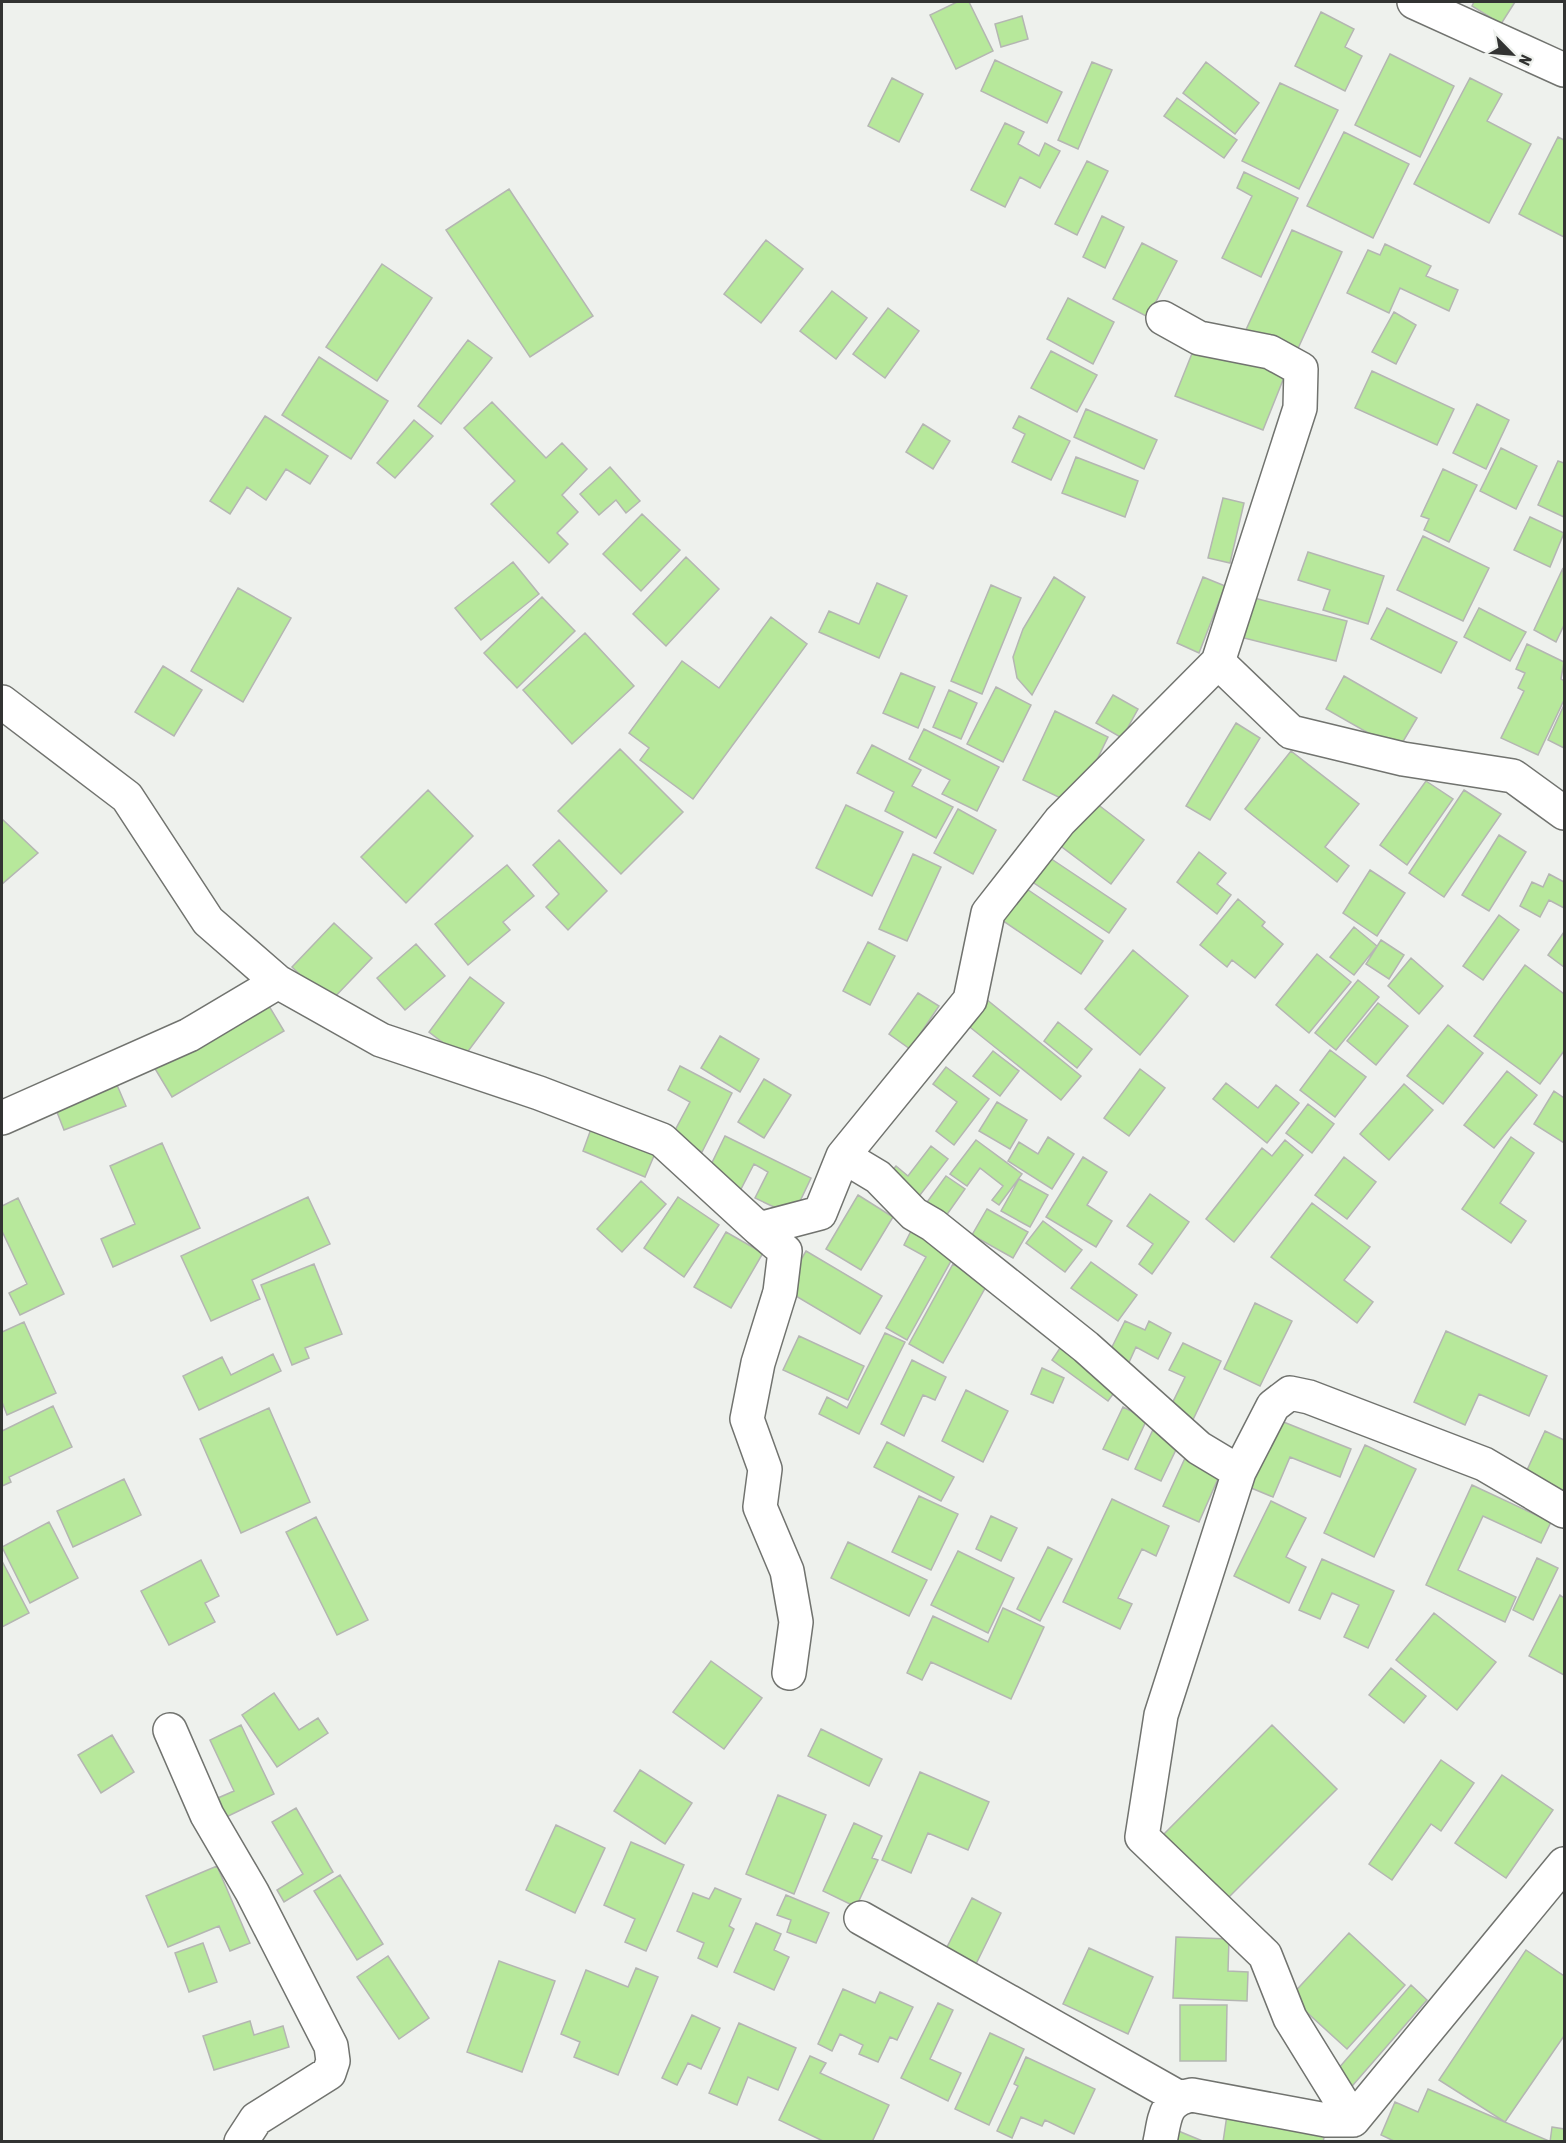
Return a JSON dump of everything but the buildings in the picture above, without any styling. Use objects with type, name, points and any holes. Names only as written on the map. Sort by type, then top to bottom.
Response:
[{"type":"street","points":[[1414,2],[1564,70]]},
{"type":"street","points":[[759,1229],[820,1213],[843,1156],[970,1000],[988,913],[1060,821],[1218,662],[1300,408],[1301,369],[1270,352],[1199,338],[1163,318]]},
{"type":"street","points":[[1218,662],[1291,732],[1403,759],[1512,776],[1564,813]]},
{"type":"street","points":[[2,702],[127,797],[208,921],[278,982],[381,1040],[539,1093],[662,1140],[785,1251],[780,1292],[758,1363],[747,1419],[765,1469],[760,1507],[787,1571],[796,1622],[789,1672]]},
{"type":"street","points":[[2,1118],[189,1035],[278,982]]},
{"type":"street","points":[[843,1156],[878,1177],[914,1214],[933,1225],[1086,1347],[1199,1448],[1239,1472]]},
{"type":"street","points":[[1353,2120],[1290,2018],[1265,1955],[1142,1837],[1161,1715],[1239,1472],[1273,1406],[1290,1393],[1309,1397],[1484,1464],[1564,1511]]},
{"type":"street","points":[[170,1730],[207,1815],[252,1892],[331,2046],[333,2061],[329,2073],[256,2119],[241,2142]]},
{"type":"street","points":[[1353,2120],[1564,1864]]},
{"type":"street","points":[[861,1918],[1178,2097],[1192,2095],[1326,2120],[1353,2120]]},
{"type":"street","points":[[1160,2142],[1167,2111],[1178,2097]]}]
